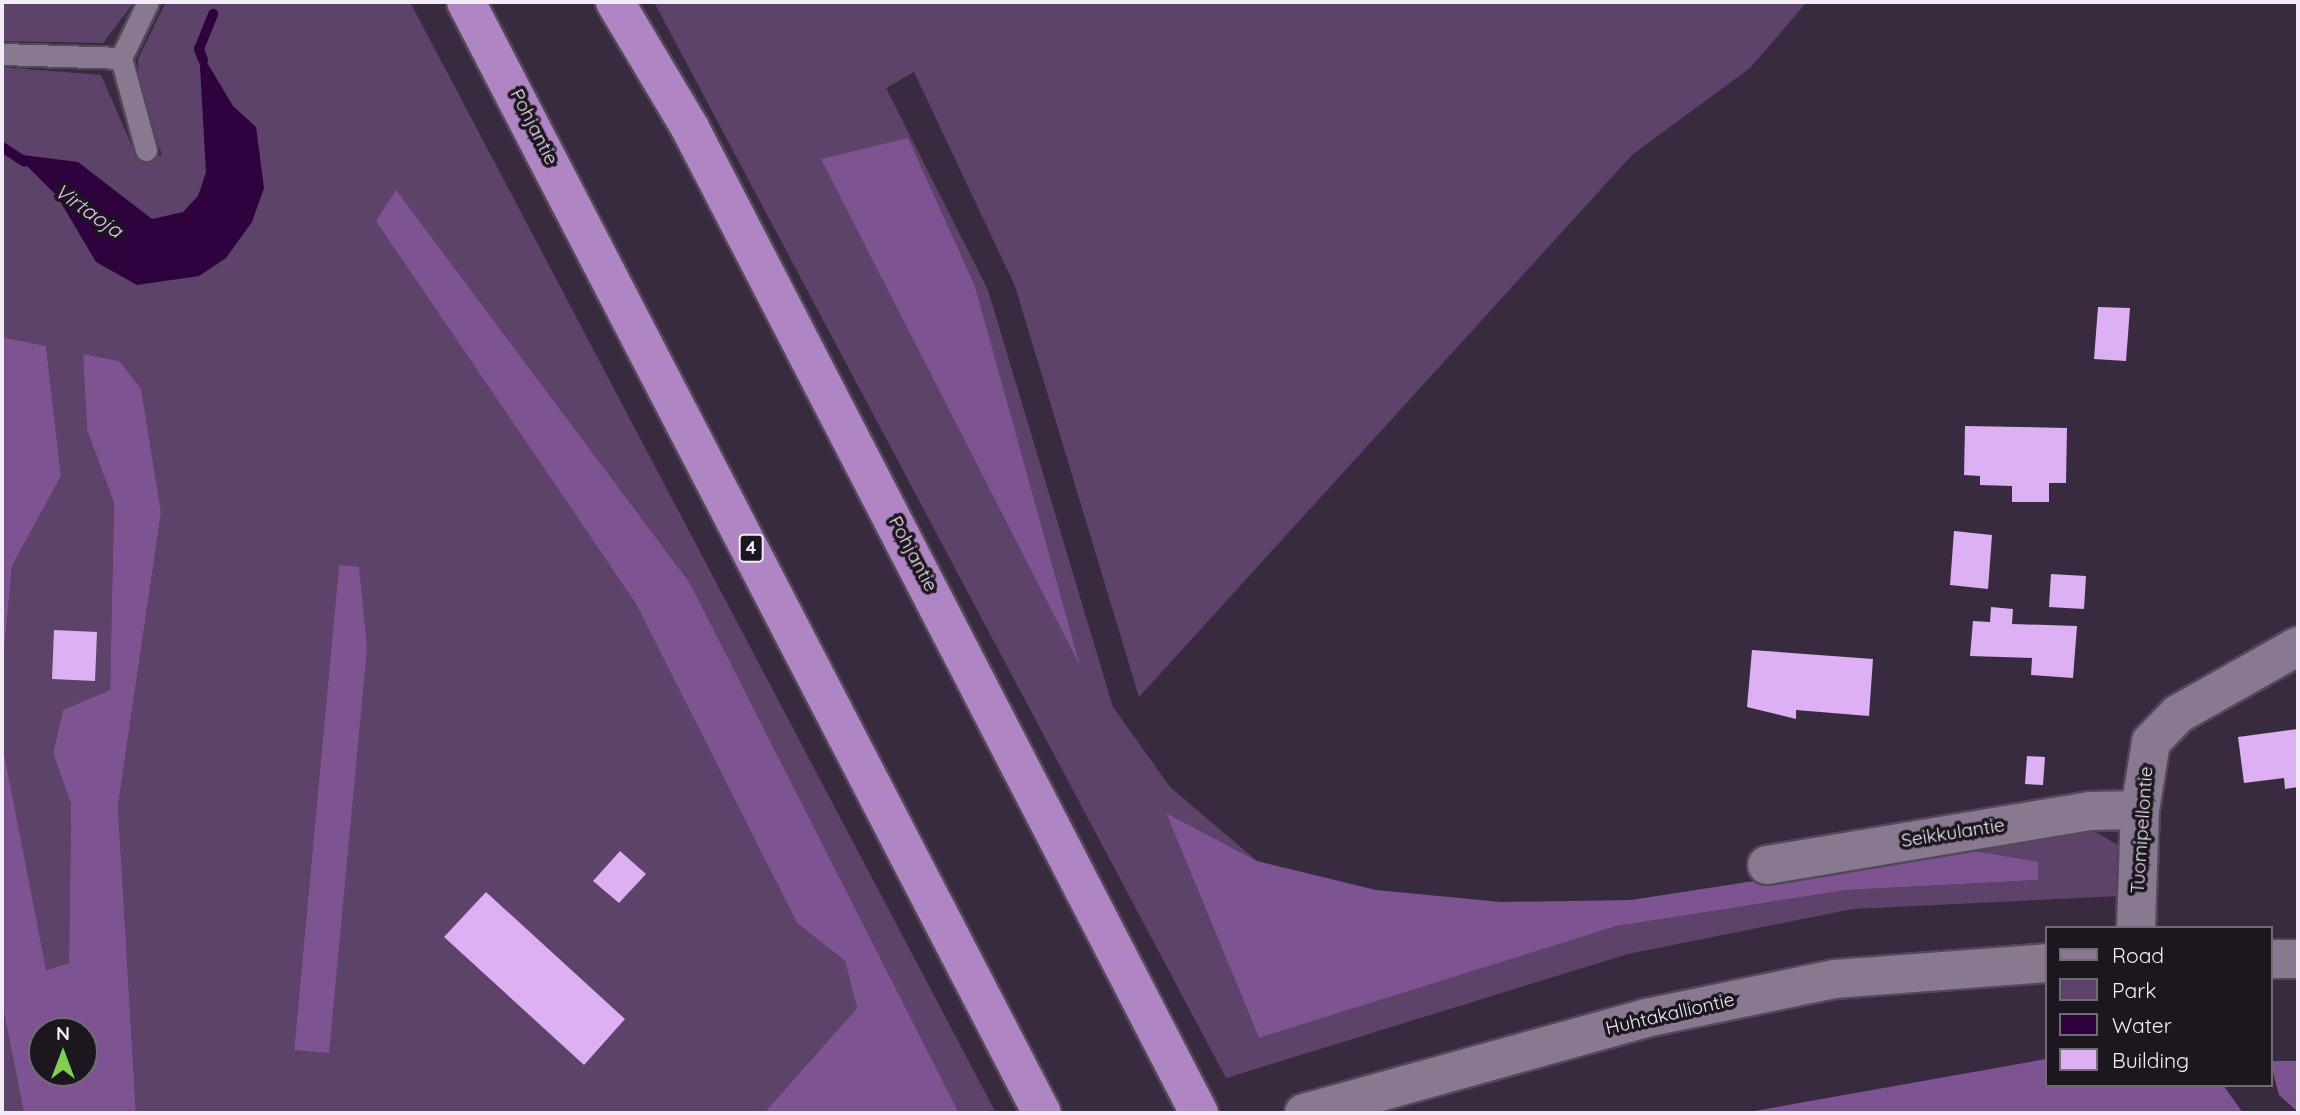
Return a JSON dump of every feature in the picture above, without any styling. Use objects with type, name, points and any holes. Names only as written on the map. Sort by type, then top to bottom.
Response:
[{"type":"highway","name":"Pohjantie","points":[[466,2],[1038,1104]]},
{"type":"highway","name":"Pohjantie","points":[[615,2],[703,153],[1199,1113]]},
{"type":"street","name":"Tuomipellontie","points":[[2136,926],[2140,810],[2145,766],[2161,729],[2298,646]]},
{"type":"street","name":"Seikkulantie","points":[[1767,865],[2089,811],[2140,810]]},
{"type":"street","points":[[2272,959],[2298,959]]},
{"type":"street","name":"Huhtakalliontie","points":[[1304,1113],[1646,1018],[1808,984],[2044,963]]},
{"type":"lane","points":[[146,150],[121,58],[148,2]]},
{"type":"lane","points":[[2,54],[121,58]]},
{"type":"green space","points":[[2,2],[134,2],[103,43],[2,41]]},
{"type":"green space","points":[[166,2],[410,2],[996,1113],[959,1113],[691,585],[635,602],[797,923],[845,961],[857,1008],[764,1113],[136,1113],[118,806],[161,513],[119,361],[83,354],[87,430],[114,503],[110,691],[63,710],[53,753],[71,804],[69,963],[45,970],[2,743],[2,673],[12,566],[61,476],[46,346],[2,337],[2,67],[101,75],[139,162],[162,155],[139,89],[138,59]],"holes":[[[339,565],[329,1053],[294,1049]]]},
{"type":"green space","points":[[654,2],[1807,2],[1750,68],[1632,155],[1139,697],[1015,286],[914,72],[886,88],[988,290],[1113,707],[1170,787],[1257,861],[1166,813],[1259,1038],[1617,926],[1847,890],[2037,880],[1962,849],[2081,823],[2119,846],[2124,862],[2119,896],[1853,909],[1628,954],[1226,1078]],"holes":[[[908,139],[975,286],[1078,662],[822,159]]]},
{"type":"green space","points":[[2,1003],[24,1113],[2,1113]]},
{"type":"shaded area","points":[[908,138],[975,286],[1080,666],[821,159]]},
{"type":"shaded area","points":[[396,190],[691,585],[959,1113],[764,1113],[857,1008],[845,961],[797,923],[635,602],[376,221]]},
{"type":"shaded area","points":[[2,337],[46,346],[61,476],[12,566],[2,673]]},
{"type":"shaded area","points":[[83,354],[119,361],[141,389],[161,513],[118,806],[136,1113],[24,1113],[2,1003],[2,743],[46,970],[69,963],[71,804],[53,753],[63,710],[110,690],[114,503],[87,430]]},
{"type":"shaded area","points":[[339,565],[359,567],[367,648],[329,1053],[294,1050]]},
{"type":"shaded area","points":[[1166,813],[1257,861],[1376,890],[1501,902],[1631,900],[1962,849],[2038,862],[2038,880],[1847,890],[1617,926],[1259,1038]]},
{"type":"shaded area","points":[[2044,1059],[2044,1087],[2224,1087],[2243,1113],[1743,1113]]},
{"type":"shaded area","points":[[2272,1061],[2298,1061],[2298,1112],[2279,1095]]},
{"type":"water","points":[[199,49],[233,106],[256,127],[264,188],[252,222],[226,258],[199,276],[137,285],[96,262],[57,196],[15,154],[78,162],[152,219],[183,212],[198,196],[206,172]]},
{"type":"building","points":[[2098,307],[2130,308],[2126,361],[2094,359]]},
{"type":"building","points":[[1965,426],[2067,428],[2066,483],[2049,483],[2049,502],[2012,502],[2012,486],[1980,485],[1980,476],[1964,475]]},
{"type":"building","points":[[1954,531],[1992,535],[1988,589],[1950,585]]},
{"type":"building","points":[[2051,574],[2086,576],[2084,609],[2049,607]]},
{"type":"building","points":[[1991,607],[2013,609],[2012,624],[2077,626],[2073,678],[2031,675],[2032,658],[1970,656],[1973,621],[1990,622]]},
{"type":"building","points":[[54,630],[97,632],[95,681],[52,679]]},
{"type":"building","points":[[1752,650],[1873,659],[1869,716],[1796,710],[1796,719],[1747,707]]},
{"type":"building","points":[[2298,729],[2298,787],[2285,789],[2284,778],[2244,783],[2238,737]]},
{"type":"building","points":[[2027,756],[2045,757],[2043,785],[2025,784]]},
{"type":"building","points":[[620,851],[646,874],[619,903],[593,881]]},
{"type":"building","points":[[486,892],[625,1019],[584,1065],[444,937]]},
{"type":"waterway","name":"Virtaoja","points":[[203,60],[199,49],[213,14]]},
{"type":"waterway","name":"Virtaoja","points":[[2,147],[25,162]]}]
